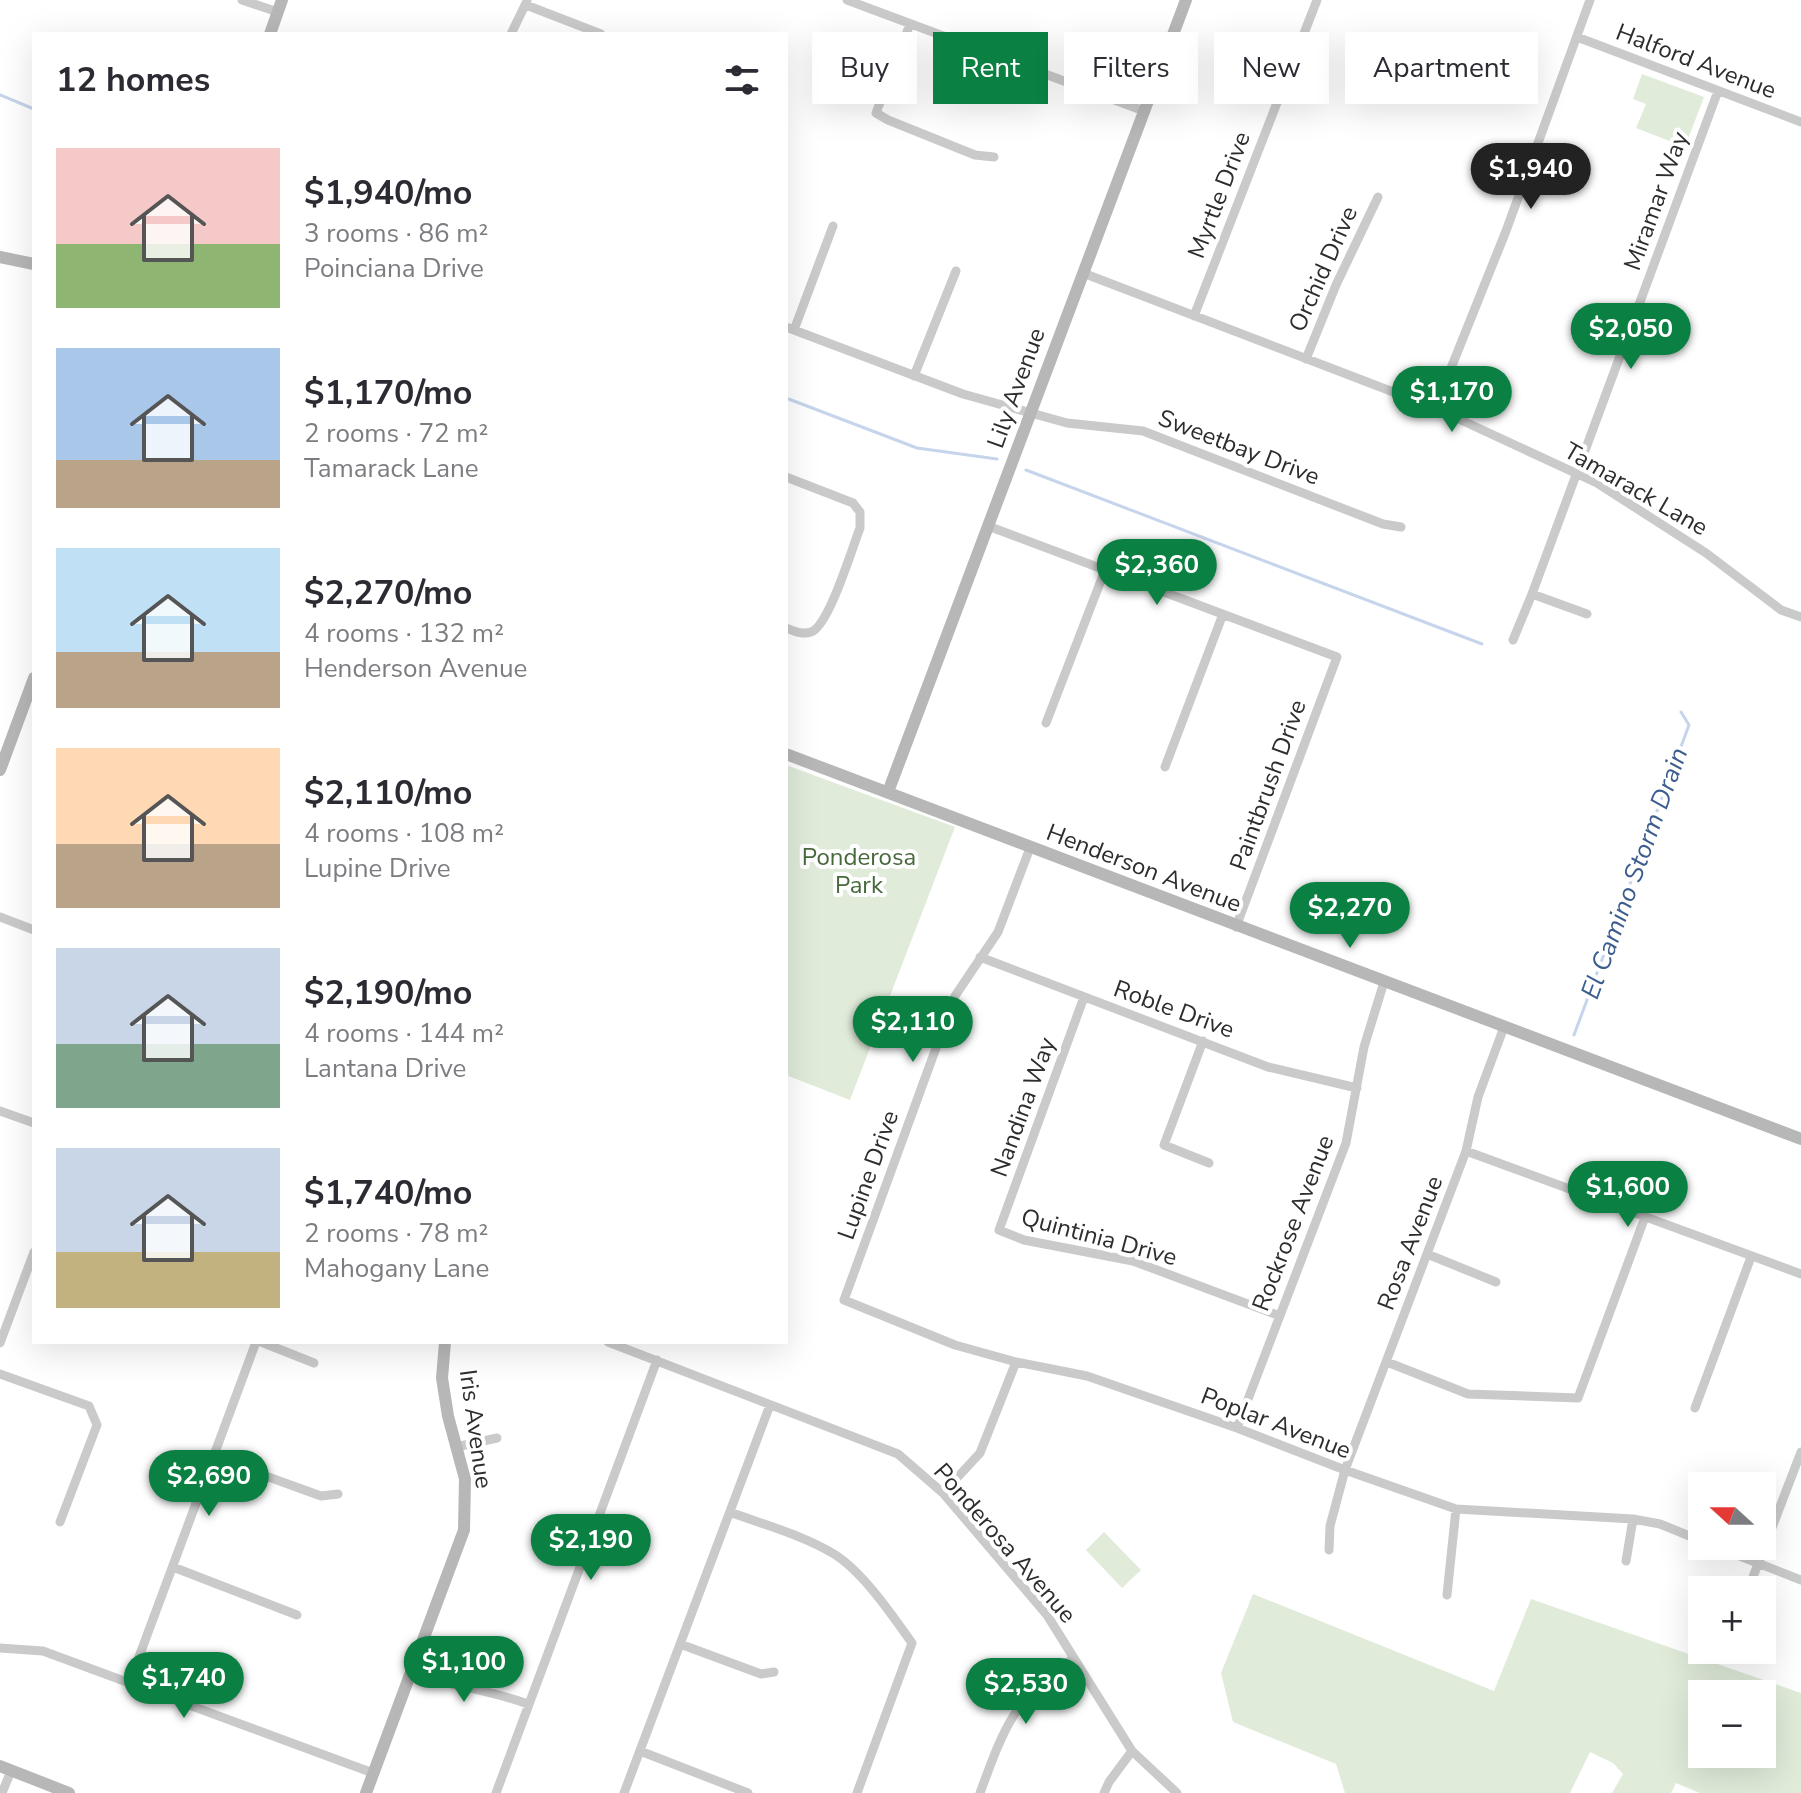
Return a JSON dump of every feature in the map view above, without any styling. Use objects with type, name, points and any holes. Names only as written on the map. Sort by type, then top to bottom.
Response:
[{"type":"street","points":[[242,0],[280,6],[271,32]]},
{"type":"street","points":[[847,0],[1144,111]]},
{"type":"street","name":"Lily Avenue","points":[[888,792],[1186,0]]},
{"type":"street","name":"Myrtle Drive","points":[[1194,316],[1317,0]]},
{"type":"street","points":[[1435,408],[1506,231],[1590,0]]},
{"type":"street","points":[[512,32],[527,2],[596,32]]},
{"type":"street","points":[[910,24],[876,113],[975,155],[994,157]]},
{"type":"street","name":"Halford Avenue","points":[[1577,37],[1801,122]]},
{"type":"street","name":"Miramar Way","points":[[1513,640],[1718,91]]},
{"type":"street","name":"Orchid Drive","points":[[1306,359],[1336,285],[1378,197]]},
{"type":"street","points":[[790,328],[833,226]]},
{"type":"street","points":[[0,257],[32,264]]},
{"type":"street","points":[[914,376],[956,271]]},
{"type":"street","name":"Tamarack Lane","points":[[1083,273],[1435,408],[1597,483],[1700,549],[1781,610],[1801,617]]},
{"type":"street","name":"Sweetbay Drive","points":[[790,328],[963,394],[1067,423],[1143,431],[1383,524],[1401,527]]},
{"type":"street","points":[[788,478],[853,503],[860,512],[860,528],[823,623],[809,633],[788,629]]},
{"type":"street","points":[[988,526],[1223,614],[1165,767]]},
{"type":"street","points":[[1046,723],[1105,570]]},
{"type":"street","points":[[1532,594],[1587,614]]},
{"type":"street","name":"Paintbrush Drive","points":[[1223,614],[1337,657],[1236,927]]},
{"type":"street","points":[[0,770],[32,683]]},
{"type":"street","name":"Henderson Avenue","points":[[788,755],[1801,1139]]},
{"type":"street","name":"Lupine Drive","points":[[844,1300],[955,996],[998,932],[1030,848]]},
{"type":"street","points":[[0,917],[32,929]]},
{"type":"street","name":"Roble Drive","points":[[980,957],[1268,1067],[1357,1088]]},
{"type":"street","name":"Rockrose Avenue","points":[[1237,1428],[1346,1143],[1371,1021],[1384,982]]},
{"type":"street","name":"Nandina Way","points":[[999,1230],[1084,997]]},
{"type":"street","name":"Rosa Avenue","points":[[1329,1550],[1330,1526],[1345,1470],[1466,1151],[1478,1097],[1504,1027]]},
{"type":"street","points":[[1203,1041],[1164,1145],[1209,1163]]},
{"type":"street","points":[[0,1111],[32,1122]]},
{"type":"street","points":[[1466,1151],[1801,1274]]},
{"type":"street","points":[[1387,1362],[1468,1394],[1578,1398],[1645,1217]]},
{"type":"street","name":"Quintinia Drive","points":[[999,1230],[1024,1240],[1133,1261],[1280,1316]]},
{"type":"street","points":[[1427,1254],[1496,1282]]},
{"type":"street","points":[[1695,1408],[1751,1257]]},
{"type":"street","points":[[0,1343],[32,1259]]},
{"type":"street","name":"Poplar Avenue","points":[[844,1300],[955,1345],[1016,1362],[1087,1376],[1456,1509],[1633,1519],[1660,1524],[1688,1535]]},
{"type":"street","points":[[130,1681],[258,1344]]},
{"type":"street","points":[[264,1344],[314,1363]]},
{"type":"street","name":"Iris Avenue","points":[[366,1793],[464,1530],[465,1479],[442,1378],[445,1344]]},
{"type":"street","name":"Ponderosa Avenue","points":[[613,1344],[898,1454],[943,1493],[1047,1615],[1132,1751],[1177,1793]]},
{"type":"street","points":[[496,1793],[657,1360]]},
{"type":"street","points":[[943,1493],[980,1453],[1016,1362]]},
{"type":"street","points":[[0,1374],[89,1406],[97,1425],[60,1522]]},
{"type":"street","points":[[624,1793],[770,1405]]},
{"type":"street","points":[[456,1447],[497,1438]]},
{"type":"street","points":[[1753,1576],[1801,1452]]},
{"type":"street","points":[[213,1457],[321,1496],[338,1494]]},
{"type":"street","points":[[1447,1595],[1456,1509]]},
{"type":"street","points":[[730,1512],[834,1554],[851,1568],[912,1643],[857,1793]]},
{"type":"street","points":[[1626,1561],[1633,1519]]},
{"type":"street","points":[[1748,1560],[1801,1580]]},
{"type":"street","points":[[173,1567],[297,1615]]},
{"type":"street","points":[[680,1644],[761,1674],[774,1672]]},
{"type":"street","points":[[0,1648],[43,1651],[373,1773]]},
{"type":"street","points":[[980,1793],[1008,1725],[1027,1694],[1045,1677],[1074,1658]]},
{"type":"street","points":[[412,1673],[441,1683],[495,1692],[528,1704]]},
{"type":"street","points":[[640,1751],[748,1793]]},
{"type":"street","points":[[1104,1793],[1132,1751]]},
{"type":"street","points":[[2,1793],[5,1768],[69,1793]]},
{"type":"green space","points":[[1642,74],[1704,97],[1685,147],[1636,128],[1646,104],[1633,99]]},
{"type":"green space","name":"Ponderosa Park","points":[[788,766],[955,827],[850,1100],[788,1076]]},
{"type":"green space","points":[[1104,1532],[1141,1570],[1122,1588],[1086,1550]]},
{"type":"green space","points":[[1253,1594],[1494,1691],[1531,1599],[1688,1654],[1688,1664],[1718,1664],[1764,1680],[1688,1680],[1688,1768],[1776,1768],[1776,1684],[1801,1693],[1801,1793],[1700,1793],[1676,1783],[1671,1793],[1612,1793],[1623,1774],[1613,1763],[1590,1752],[1570,1793],[1345,1793],[1336,1764],[1233,1722],[1221,1673]]},
{"type":"waterway","name":"El Camino Storm Drain","points":[[0,95],[32,108]]},
{"type":"waterway","name":"El Camino Storm Drain","points":[[788,399],[917,448],[997,459]]},
{"type":"waterway","name":"El Camino Storm Drain","points":[[1026,470],[1482,644]]},
{"type":"waterway","name":"El Camino Storm Drain","points":[[1574,1035],[1689,725],[1681,712]]}]
